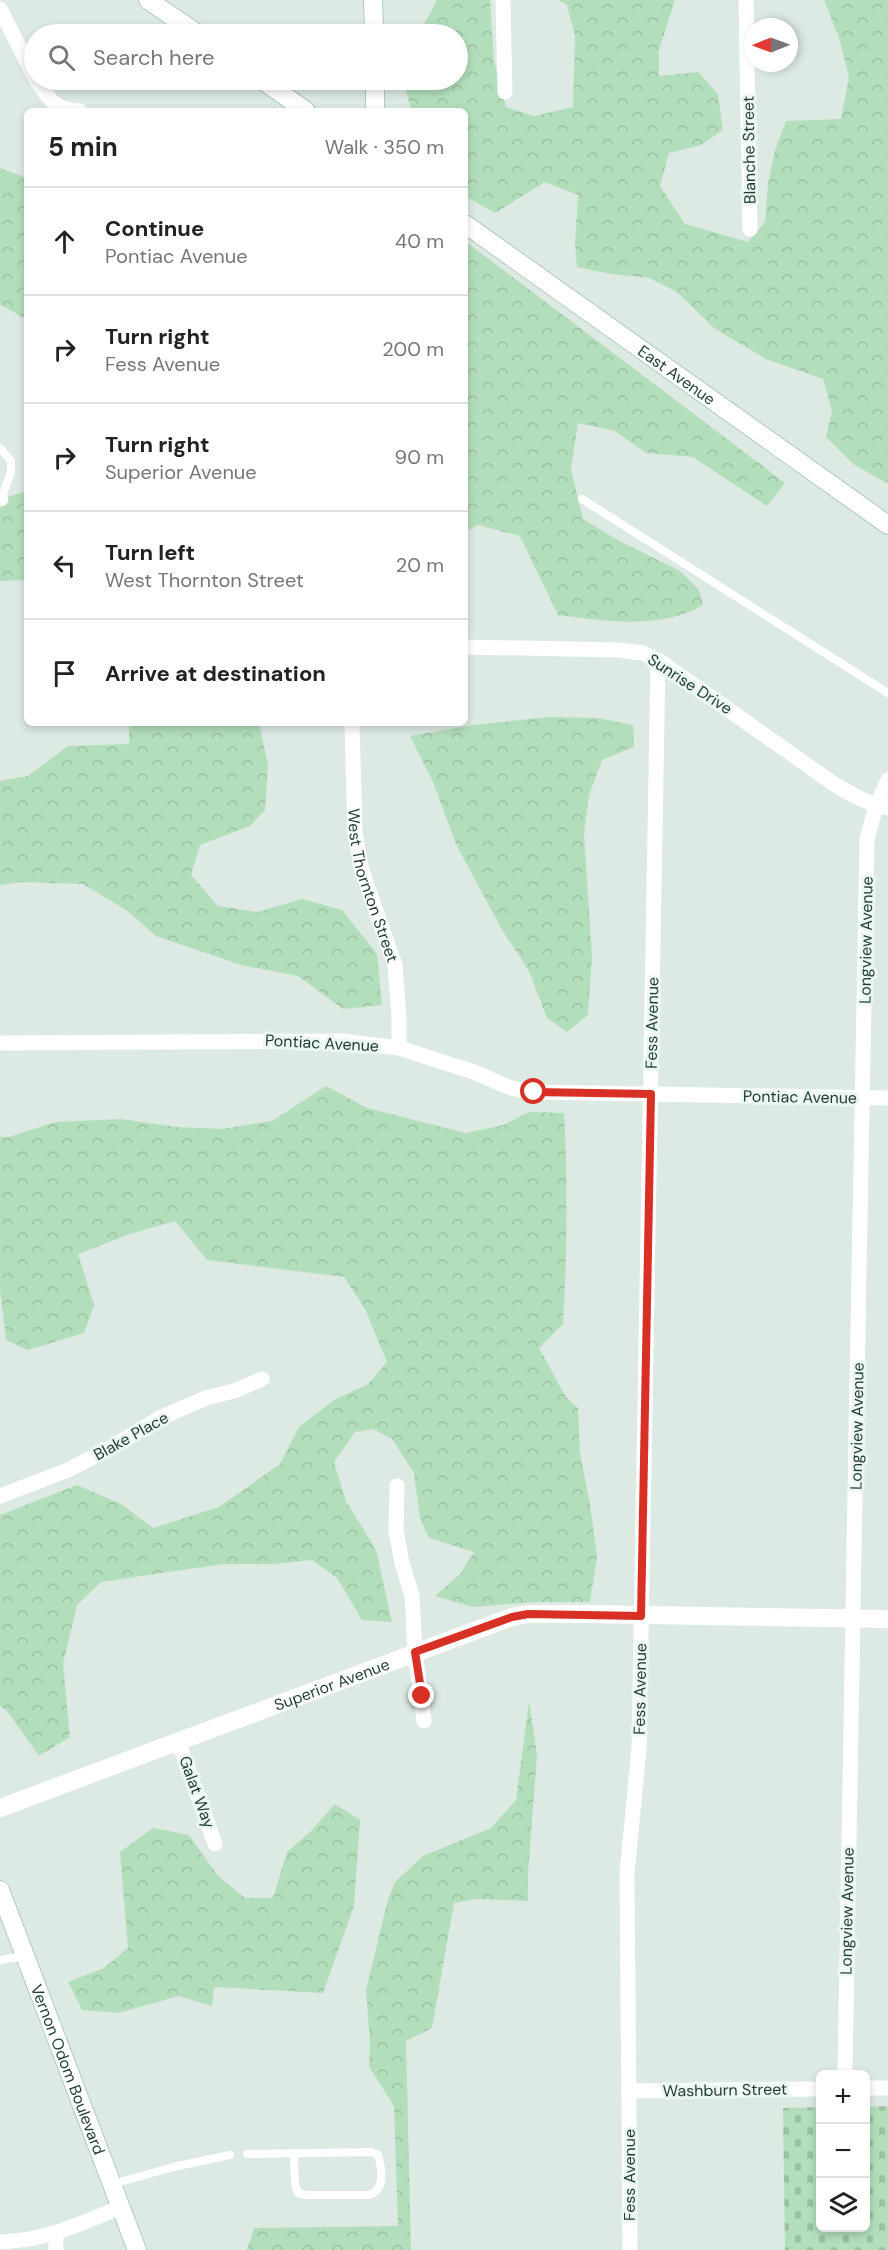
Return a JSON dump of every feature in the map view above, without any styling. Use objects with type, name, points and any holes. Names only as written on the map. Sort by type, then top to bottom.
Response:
[{"type":"main road","points":[[148,0],[183,24]]},
{"type":"main road","points":[[373,0],[374,24]]},
{"type":"main road","points":[[276,90],[302,108]]},
{"type":"main road","points":[[375,90],[375,108]]},
{"type":"main road","name":"East Avenue","points":[[468,227],[888,525]]},
{"type":"main road","name":"Superior Avenue","points":[[0,1808],[512,1617],[528,1614],[888,1619]]},
{"type":"main road","name":"Vernon Odom Boulevard","points":[[0,1890],[137,2250]]},
{"type":"street","points":[[503,0],[505,92]]},
{"type":"street","name":"Blanche Street","points":[[746,0],[750,229]]},
{"type":"street","points":[[0,9],[24,56]]},
{"type":"street","points":[[44,90],[61,108]]},
{"type":"street","name":"Sunrise Drive","points":[[468,647],[618,650],[643,653],[658,660],[831,782],[850,794],[882,807]]},
{"type":"street","name":"Fess Avenue","points":[[630,2250],[627,1873],[639,1749],[658,660]]},
{"type":"street","name":"West Thornton Street","points":[[352,726],[355,833],[362,871],[395,965],[399,1048]]},
{"type":"street","name":"Longview Avenue","points":[[846,2070],[867,839],[882,807],[888,780]]},
{"type":"street","name":"Pontiac Avenue","points":[[0,1043],[342,1041],[399,1048],[456,1066],[511,1088],[534,1092],[888,1098]]},
{"type":"street","name":"Blake Place","points":[[0,1496],[68,1470],[160,1418],[206,1398],[237,1390],[262,1379]]},
{"type":"street","points":[[397,1486],[396,1531],[402,1563],[412,1596],[415,1652],[424,1721]]},
{"type":"street","name":"Galat Way","points":[[178,1741],[215,1844]]},
{"type":"street","points":[[870,2088],[888,2088]]},
{"type":"street","name":"Washburn Street","points":[[628,2091],[816,2089]]},
{"type":"street","points":[[0,2242],[35,2239],[56,2234],[120,2207]]},
{"type":"street","points":[[56,2234],[56,2250]]},
{"type":"lane","points":[[0,448],[11,461],[11,472],[0,499]]},
{"type":"lane","points":[[582,499],[888,693]]},
{"type":"lane","points":[[0,1960],[24,1956]]},
{"type":"lane","points":[[248,2154],[294,2153],[371,2152],[378,2155],[381,2187],[376,2193],[369,2195],[298,2193],[295,2185],[294,2153]]},
{"type":"lane","points":[[112,2184],[173,2167],[230,2155]]},
{"type":"green space","points":[[437,0],[490,0],[494,61],[506,107],[534,116],[573,107],[575,36],[567,5],[559,0],[675,0],[659,50],[659,76],[698,72],[718,94],[723,130],[701,145],[669,153],[660,186],[685,224],[748,242],[765,222],[768,184],[775,150],[786,121],[841,119],[849,77],[839,38],[824,0],[888,0],[888,484],[853,464],[826,437],[832,411],[823,379],[766,359],[714,328],[677,292],[649,278],[577,267],[575,244],[578,195],[545,182],[495,213],[468,198],[468,108],[412,108],[406,90],[468,90],[468,24],[424,24]]},
{"type":"green space","points":[[0,168],[24,177],[24,318],[0,304]]},
{"type":"green space","points":[[468,243],[785,483],[767,506],[693,457],[646,453],[615,431],[578,423],[571,469],[583,519],[621,542],[680,571],[699,590],[703,605],[687,613],[651,621],[613,621],[558,615],[520,536],[478,525],[468,530]]},
{"type":"green space","points":[[24,492],[24,580],[0,581],[0,499]]},
{"type":"green space","points":[[549,717],[598,718],[633,725],[634,747],[602,760],[589,795],[584,833],[592,956],[588,1015],[567,1032],[547,1018],[529,971],[502,930],[456,844],[433,782],[410,736],[474,725]]},
{"type":"green space","points":[[129,726],[260,726],[268,765],[265,810],[250,826],[200,845],[191,875],[218,906],[257,912],[302,899],[342,910],[377,954],[382,1005],[343,1009],[298,976],[241,965],[156,936],[126,910],[83,884],[22,882],[0,885],[0,781],[28,776],[68,746],[129,744]]},
{"type":"green space","points":[[326,1086],[367,1108],[466,1133],[503,1125],[529,1112],[564,1113],[566,1219],[563,1324],[539,1348],[566,1397],[578,1408],[580,1453],[597,1556],[590,1602],[535,1602],[473,1607],[435,1596],[460,1574],[474,1552],[429,1538],[420,1519],[414,1473],[392,1439],[373,1429],[355,1432],[334,1462],[346,1501],[376,1550],[392,1622],[362,1620],[337,1578],[312,1560],[274,1564],[223,1564],[101,1582],[77,1605],[63,1664],[70,1737],[39,1756],[7,1711],[0,1706],[0,1515],[77,1485],[121,1504],[153,1528],[219,1507],[280,1464],[299,1427],[334,1400],[368,1384],[387,1362],[365,1309],[344,1277],[207,1260],[175,1221],[130,1234],[78,1254],[94,1305],[84,1333],[28,1350],[6,1340],[0,1289],[0,1137],[9,1137],[55,1122],[121,1119],[176,1127],[221,1129],[272,1121]]},
{"type":"green space","points":[[529,1701],[537,1755],[528,1901],[477,1899],[454,1903],[432,2028],[406,2041],[411,2250],[247,2250],[254,2228],[398,2226],[394,2106],[369,2067],[370,2044],[366,1990],[387,1903],[395,1882],[423,1856],[491,1828],[516,1800]]},
{"type":"green space","points":[[335,1804],[360,1820],[354,1906],[323,1993],[214,1987],[212,2006],[179,1996],[118,2013],[82,2010],[68,1982],[104,1968],[128,1948],[120,1852],[153,1828],[189,1835],[218,1876],[245,1898],[273,1898],[287,1852],[310,1832]]},
{"type":"green space","points":[[888,2106],[888,2250],[785,2250],[783,2108],[816,2107],[816,2232],[870,2232],[870,2107]]},
{"type":"route","points":[[422,1696],[415,1652],[512,1617],[528,1614],[641,1616],[651,1094],[534,1092]]}]
